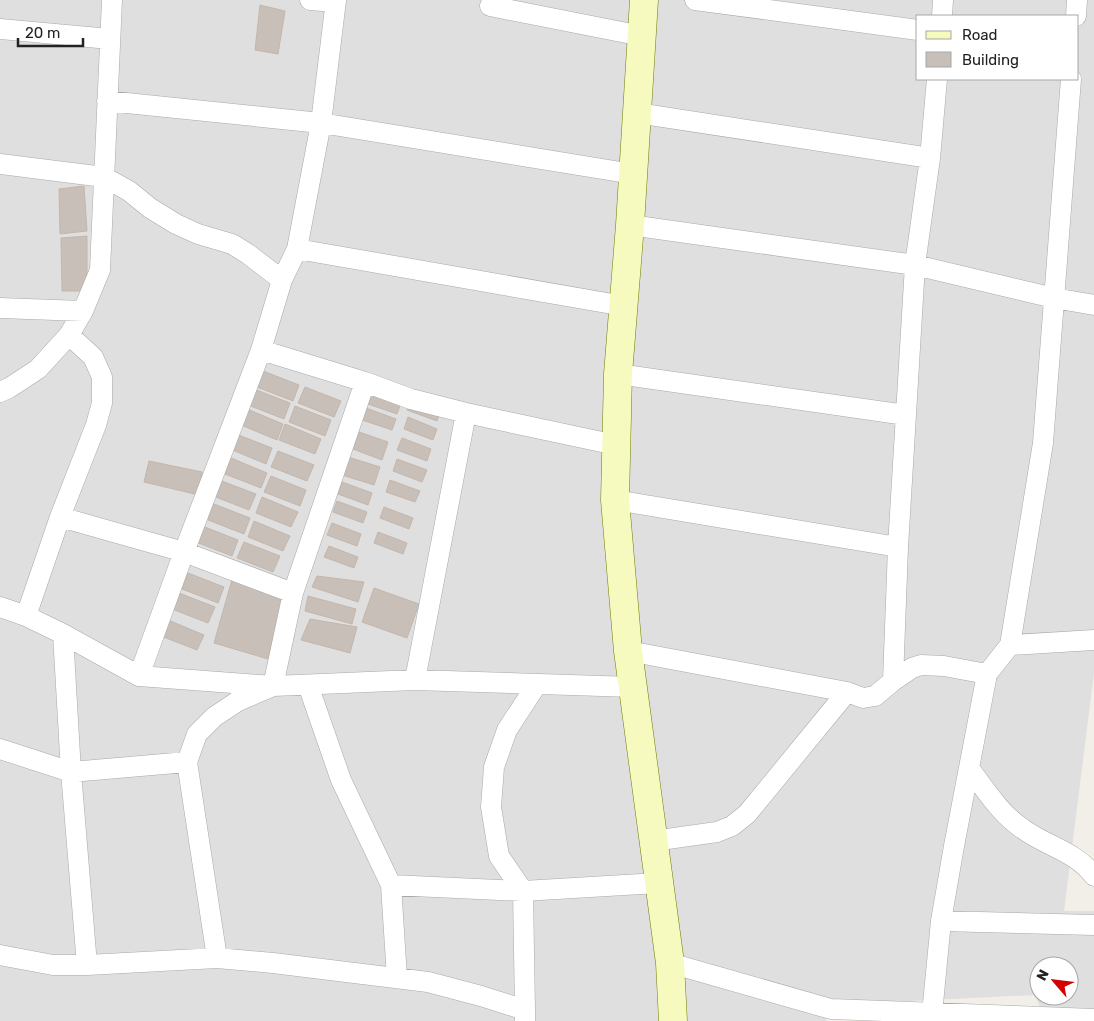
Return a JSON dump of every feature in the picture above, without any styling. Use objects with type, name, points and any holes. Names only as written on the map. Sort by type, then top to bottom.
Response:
[{"type":"street","points":[[0,392],[38,369],[69,335],[83,311],[100,270],[112,0]]},
{"type":"street","points":[[139,676],[261,350],[282,280],[297,249],[321,123],[336,1],[310,0]]},
{"type":"street","points":[[644,0],[630,225],[618,374],[615,500],[628,651],[670,963],[673,1021]]},
{"type":"street","points":[[695,0],[916,30]]},
{"type":"street","points":[[942,15],[943,0]]},
{"type":"street","points":[[1076,15],[1077,0]]},
{"type":"street","points":[[490,6],[642,36]]},
{"type":"street","points":[[0,29],[110,38]]},
{"type":"street","points":[[894,681],[898,547],[915,265],[930,158],[938,80]]},
{"type":"street","points":[[935,1017],[941,921],[969,768],[987,674],[1010,644],[1043,443],[1071,80]]},
{"type":"street","points":[[108,101],[321,123],[633,174]]},
{"type":"street","points":[[637,113],[930,158]]},
{"type":"street","points":[[0,164],[104,177],[176,224],[198,234],[232,244],[282,280]]},
{"type":"street","points":[[630,225],[915,265],[1054,298],[1094,305]]},
{"type":"street","points":[[297,249],[624,306]]},
{"type":"street","points":[[0,308],[83,311]]},
{"type":"street","points":[[26,616],[60,517],[96,425],[102,403],[102,377],[93,357],[69,335]]},
{"type":"street","points":[[261,350],[365,382],[411,399],[466,413],[616,445]]},
{"type":"street","points":[[618,374],[906,416]]},
{"type":"street","points":[[273,686],[293,593],[365,382]]},
{"type":"street","points":[[414,680],[466,413]]},
{"type":"street","points":[[615,500],[898,547]]},
{"type":"street","points":[[60,517],[184,552],[293,593]]},
{"type":"street","points":[[0,607],[26,616],[63,634],[139,676],[273,686],[414,680],[633,687]]},
{"type":"street","points":[[63,634],[71,772],[86,966]]},
{"type":"street","points":[[1010,644],[1094,640]]},
{"type":"street","points":[[628,651],[846,692],[863,698],[875,696],[912,668],[921,665],[944,666],[987,674]]},
{"type":"street","points":[[0,954],[53,965],[86,966],[217,958],[273,963],[428,982],[481,996],[525,1015],[523,891],[499,856],[491,807],[494,767],[507,730],[537,684]]},
{"type":"street","points":[[308,685],[341,780],[390,885],[397,978]]},
{"type":"street","points":[[217,958],[187,762],[197,734],[214,717],[238,702],[273,686]]},
{"type":"street","points":[[653,841],[717,832],[732,826],[747,814],[846,692]]},
{"type":"street","points":[[0,749],[71,772],[187,762]]},
{"type":"street","points":[[969,768],[1004,814],[1023,830],[1078,860],[1094,876]]},
{"type":"street","points":[[390,885],[523,891],[658,883]]},
{"type":"street","points":[[941,921],[1094,926]]},
{"type":"street","points":[[670,963],[831,1015],[1094,1019]]},
{"type":"shaded area","points":[[0,0],[1094,0],[1094,673],[1064,911],[1094,911],[1094,1021],[1046,1021],[1040,1006],[1079,1006],[1079,956],[1029,956],[1029,995],[828,1005],[826,1021],[0,1021]]},
{"type":"building","points":[[260,5],[285,11],[278,54],[255,50]]},
{"type":"building","points":[[84,186],[87,231],[60,234],[59,189]]},
{"type":"building","points":[[87,236],[87,291],[62,291],[61,238]]},
{"type":"building","points":[[263,371],[299,385],[293,401],[257,387]]},
{"type":"building","points":[[305,387],[341,401],[334,417],[298,403]]},
{"type":"building","points":[[254,389],[290,403],[284,419],[248,405]]},
{"type":"building","points":[[372,392],[401,403],[397,414],[368,404]]},
{"type":"building","points":[[411,399],[441,410],[437,421],[407,410]]},
{"type":"building","points":[[295,406],[331,420],[325,436],[289,422]]},
{"type":"building","points":[[366,408],[396,419],[392,430],[362,420]]},
{"type":"building","points":[[247,409],[283,424],[277,440],[241,425]]},
{"type":"building","points":[[408,417],[437,429],[433,440],[404,429]]},
{"type":"building","points":[[285,424],[321,439],[315,454],[279,440]]},
{"type":"building","points":[[359,432],[388,442],[382,460],[353,449]]},
{"type":"building","points":[[236,434],[272,448],[266,464],[230,449]]},
{"type":"building","points":[[402,438],[431,449],[427,461],[397,450]]},
{"type":"building","points":[[278,451],[314,465],[307,481],[271,467]]},
{"type":"building","points":[[348,457],[380,467],[374,485],[342,475]]},
{"type":"building","points":[[231,458],[267,473],[261,488],[225,474]]},
{"type":"building","points":[[397,459],[427,470],[422,482],[393,471]]},
{"type":"building","points":[[149,461],[202,472],[199,495],[144,482]]},
{"type":"building","points":[[271,476],[306,490],[300,506],[264,492]]},
{"type":"building","points":[[219,480],[256,494],[249,510],[213,496]]},
{"type":"building","points":[[390,480],[420,491],[415,502],[386,492]]},
{"type":"building","points":[[342,482],[372,493],[368,505],[338,494]]},
{"type":"building","points":[[262,497],[298,512],[291,527],[256,513]]},
{"type":"building","points":[[337,501],[367,512],[363,523],[333,512]]},
{"type":"building","points":[[214,504],[250,518],[244,534],[208,520]]},
{"type":"building","points":[[384,507],[413,518],[409,529],[380,518]]},
{"type":"building","points":[[254,521],[290,536],[283,551],[248,537]]},
{"type":"building","points":[[332,523],[361,534],[357,546],[327,535]]},
{"type":"building","points":[[202,526],[238,540],[232,556],[196,542]]},
{"type":"building","points":[[378,532],[407,543],[403,554],[374,543]]},
{"type":"building","points":[[244,542],[280,556],[273,572],[237,558]]},
{"type":"building","points":[[329,546],[358,557],[354,568],[324,557]]},
{"type":"building","points":[[188,573],[224,587],[218,603],[182,589]]},
{"type":"building","points":[[233,576],[288,591],[268,659],[214,643]]},
{"type":"building","points":[[317,576],[364,582],[358,602],[312,587]]},
{"type":"building","points":[[374,588],[419,604],[407,638],[362,622]]},
{"type":"building","points":[[179,593],[215,607],[208,623],[172,609]]},
{"type":"building","points":[[308,596],[356,609],[352,624],[305,611]]},
{"type":"building","points":[[310,619],[357,627],[350,653],[301,640]]},
{"type":"building","points":[[168,620],[204,635],[197,650],[161,636]]}]
